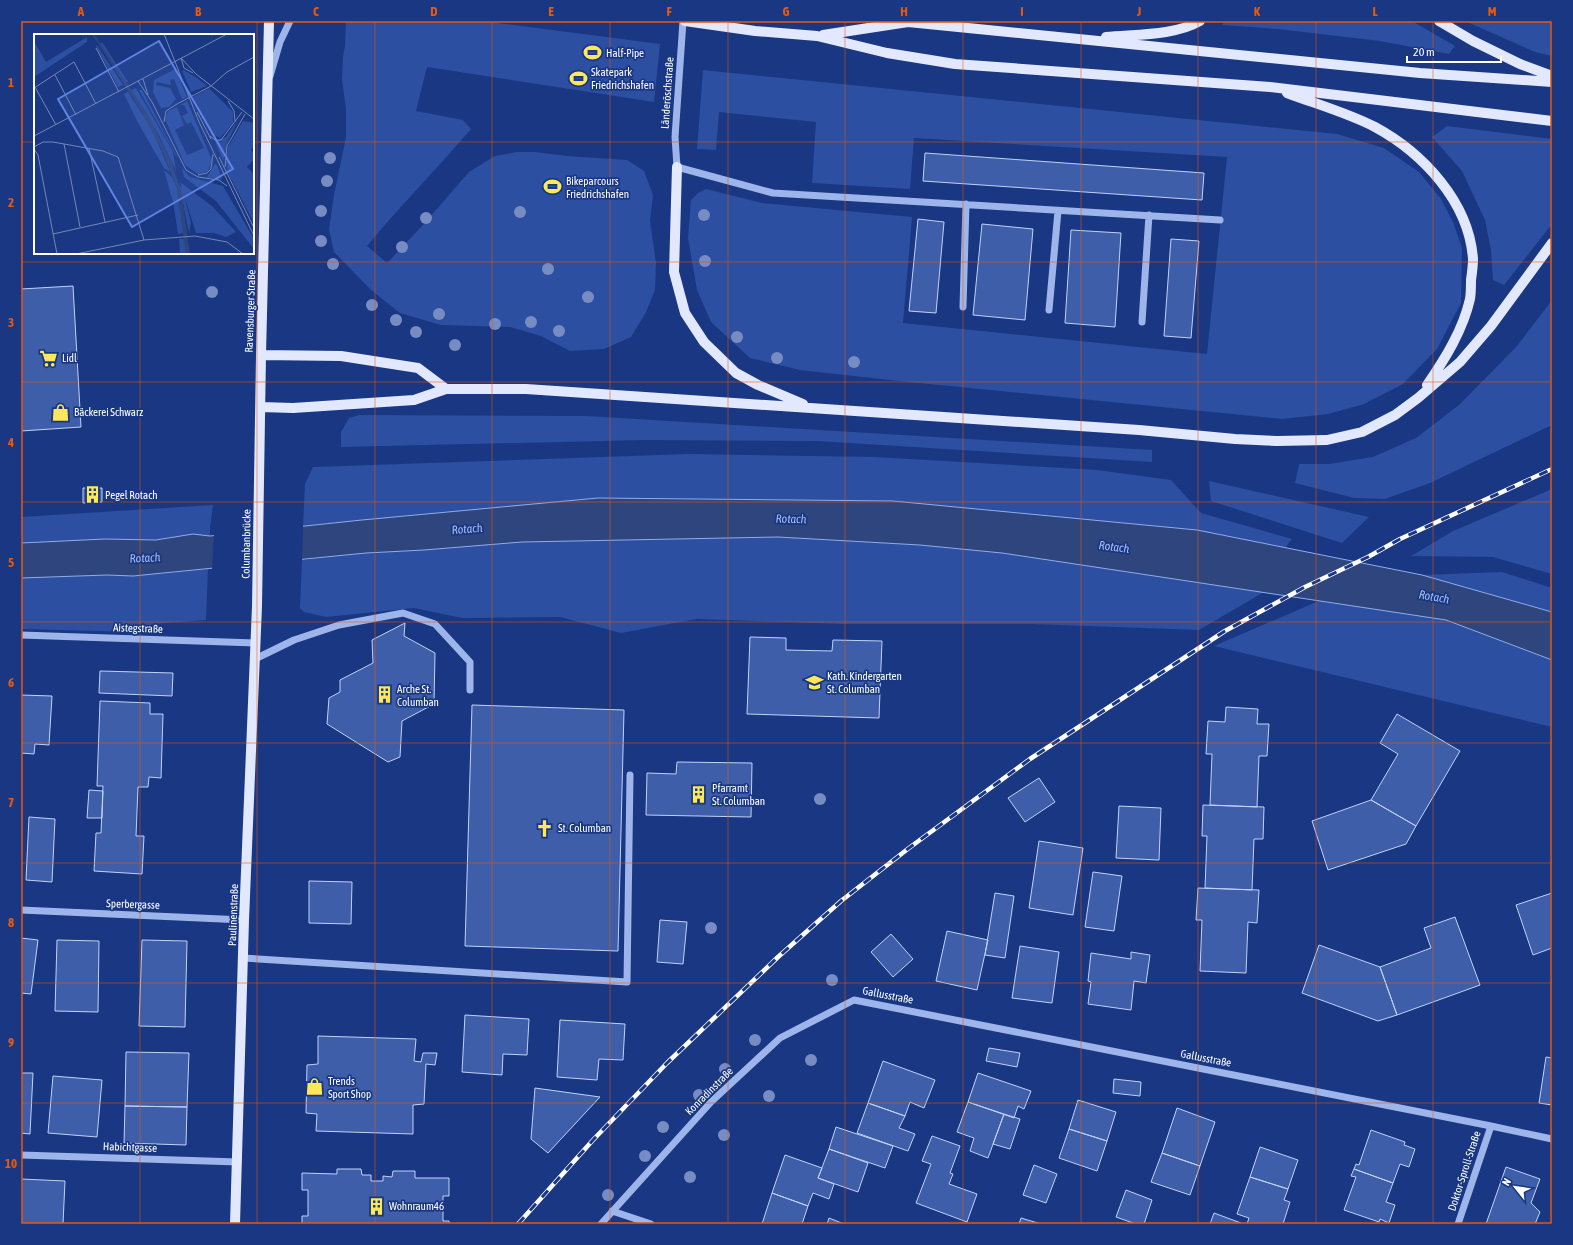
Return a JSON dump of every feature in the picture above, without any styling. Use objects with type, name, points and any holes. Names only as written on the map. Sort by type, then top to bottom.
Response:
[{"type":"main road","name":"Ravensburger Straße","points":[[259,482],[269,21]]},
{"type":"main road","points":[[684,21],[755,31],[817,36],[887,53],[955,64],[1270,87],[1552,122]]},
{"type":"main road","points":[[1086,40],[1173,31],[1200,21]]},
{"type":"main road","points":[[1439,21],[1473,41],[1520,64],[1552,76]]},
{"type":"main road","points":[[817,36],[908,22],[1420,73],[1552,82]]},
{"type":"main road","points":[[1270,87],[1375,127],[1407,148],[1434,173],[1455,202],[1467,228],[1473,259],[1470,298],[1460,330],[1444,361],[1418,398]]},
{"type":"main road","points":[[677,167],[674,272],[685,313],[704,342],[736,373],[758,385],[810,407]]},
{"type":"main road","points":[[261,407],[293,408],[414,400],[446,389],[526,389],[1139,430],[1235,439],[1284,441],[1327,440],[1362,432],[1395,415],[1418,398],[1460,362],[1491,326],[1552,243]]},
{"type":"main road","points":[[261,354],[341,356],[418,368],[446,389]]},
{"type":"main road","name":"Columbanbrücke","points":[[257,606],[259,482]]},
{"type":"main road","name":"Paulinenstraße","points":[[235,1224],[244,920],[257,606]]},
{"type":"street","points":[[267,86],[280,42],[290,21]]},
{"type":"street","name":"Länderöschstraße","points":[[677,167],[675,138],[684,21]]},
{"type":"street","points":[[677,167],[773,193],[1220,220]]},
{"type":"street","points":[[963,307],[966,204]]},
{"type":"street","points":[[1049,310],[1058,211]]},
{"type":"street","points":[[1142,322],[1149,215]]},
{"type":"street","points":[[255,658],[294,640],[339,624],[403,613],[435,624],[470,662],[470,690]]},
{"type":"street","name":"Aistegstraße","points":[[21,635],[255,643]]},
{"type":"street","points":[[243,958],[627,982],[630,775]]},
{"type":"street","name":"Sperbergasse","points":[[21,910],[244,920]]},
{"type":"street","name":"Gallusstraße","points":[[854,1000],[1491,1126],[1552,1140]]},
{"type":"street","name":"Konradinstraße","points":[[601,1224],[711,1102],[780,1038],[854,1000]]},
{"type":"street","name":"Doktor-Sproll-Straße","points":[[1458,1224],[1491,1126]]},
{"type":"street","name":"Habichtgasse","points":[[21,1155],[238,1162]]},
{"type":"street","points":[[612,1211],[651,1224]]},
{"type":"shaded area","name":"Bikeparcours Friedrichshafen","points":[[346,21],[482,21],[660,44],[654,102],[427,67],[416,111],[463,120],[471,129],[392,216],[367,246],[387,263],[422,226],[469,172],[495,156],[517,152],[535,152],[567,156],[627,160],[644,171],[653,195],[650,221],[656,263],[655,290],[646,312],[631,337],[604,349],[570,351],[541,336],[510,327],[441,325],[400,313],[370,289],[334,252],[329,229],[334,195],[346,137],[346,109],[342,80]]},
{"type":"shaded area","points":[[1225,21],[1412,21],[1455,46],[1449,54],[1380,41],[1278,29],[1222,25]]},
{"type":"shaded area","points":[[1465,21],[1552,21],[1552,56],[1535,52]]},
{"type":"shaded area","points":[[703,70],[1337,134],[1384,148],[1419,172],[1441,199],[1453,222],[1462,248],[1461,303],[1437,349],[1403,384],[1364,404],[1328,414],[1282,419],[800,370],[750,358],[711,322],[697,290],[688,238],[691,200],[698,193],[706,189],[762,203],[912,217],[903,323],[1207,354],[1227,157],[914,138],[910,189],[812,183],[816,122],[719,112],[716,150],[697,149]]},
{"type":"shaded area","points":[[1447,126],[1552,139],[1552,224],[1504,285],[1493,280],[1491,250],[1485,220],[1462,171],[1432,137]]},
{"type":"shaded area","points":[[1552,300],[1552,425],[1430,483],[1385,499],[1354,498],[1295,483],[1299,464],[1329,464],[1373,457],[1416,438],[1459,405],[1517,346]]},
{"type":"shaded area","points":[[359,415],[587,416],[1152,450],[1152,462],[817,441],[643,440],[341,447],[341,432],[349,418]]},
{"type":"shaded area","points":[[688,454],[875,457],[1097,470],[1171,480],[1201,513],[1292,539],[1285,548],[1197,530],[893,501],[598,498],[303,526],[305,484],[313,467]]},
{"type":"shaded area","points":[[1209,481],[1369,517],[1342,543],[1211,501]]},
{"type":"shaded area","points":[[1552,489],[1552,574],[1493,557],[1411,556],[1453,531]]},
{"type":"shaded area","points":[[213,505],[210,536],[193,534],[156,540],[105,539],[21,543],[21,517]]},
{"type":"shaded area","points":[[778,537],[920,545],[1002,553],[1264,592],[1199,630],[1032,624],[842,624],[696,619],[621,633],[560,617],[462,618],[414,608],[326,617],[304,612],[300,608],[302,560],[366,553],[522,542]]},
{"type":"shaded area","points":[[208,569],[206,620],[153,624],[134,632],[21,629],[21,578],[107,575],[133,576]]},
{"type":"shaded area","points":[[1502,572],[1552,588],[1552,612],[1422,575]]},
{"type":"shaded area","points":[[1321,600],[1446,620],[1552,660],[1552,727],[1214,646]]},
{"type":"water","name":"Rotach","points":[[598,498],[893,501],[1197,530],[1422,575],[1552,612],[1552,660],[1446,620],[1002,553],[920,545],[778,537],[522,542],[366,553],[133,576],[107,575],[21,578],[21,543],[105,539],[156,540],[193,534],[210,536]]},
{"type":"pier","points":[[303,524],[302,562],[212,571],[214,534]]},
{"type":"building","points":[[925,153],[1204,173],[1202,200],[923,181]]},
{"type":"building","points":[[918,219],[944,222],[936,313],[909,311]]},
{"type":"building","points":[[982,224],[1033,229],[1025,320],[973,315]]},
{"type":"building","points":[[1071,230],[1121,233],[1115,327],[1065,323]]},
{"type":"building","points":[[1171,239],[1199,241],[1191,338],[1164,336]]},
{"type":"building","name":"Lidl","points":[[73,286],[81,427],[21,431],[21,289]]},
{"type":"building","name":"Pegel Rotach","points":[[83,488],[102,488],[102,502],[83,503]]},
{"type":"building","name":"Arche St. Columban","points":[[405,623],[404,636],[435,653],[434,704],[402,721],[400,757],[388,762],[327,724],[329,698],[340,692],[340,680],[373,663],[372,640]]},
{"type":"building","name":"Kath. Kindergarten St. Columban","points":[[750,637],[786,638],[786,650],[832,651],[833,640],[882,641],[879,718],[747,714]]},
{"type":"building","points":[[100,671],[173,673],[172,696],[99,693]]},
{"type":"building","points":[[21,695],[52,696],[49,745],[35,744],[34,754],[21,753]]},
{"type":"building","points":[[100,701],[150,703],[150,714],[163,714],[161,778],[149,777],[148,787],[138,787],[136,836],[144,836],[142,874],[94,871],[96,833],[101,833],[103,786],[97,786]]},
{"type":"building","name":"St. Columban","points":[[472,705],[624,710],[618,951],[465,946]]},
{"type":"building","points":[[1226,707],[1258,709],[1257,724],[1269,724],[1267,756],[1259,756],[1257,807],[1210,805],[1212,754],[1206,754],[1208,721],[1225,722]]},
{"type":"building","points":[[1397,714],[1460,751],[1416,826],[1371,800],[1398,754],[1380,743]]},
{"type":"building","name":"Pfarramt St. Columban","points":[[677,762],[752,763],[751,817],[646,815],[647,773],[676,774]]},
{"type":"building","points":[[1039,778],[1055,802],[1025,822],[1008,798]]},
{"type":"building","points":[[89,790],[103,791],[102,818],[87,818]]},
{"type":"building","points":[[1371,800],[1416,826],[1406,844],[1328,870],[1312,821]]},
{"type":"building","points":[[1203,805],[1264,807],[1263,839],[1254,839],[1252,890],[1205,888],[1207,836],[1202,836]]},
{"type":"building","points":[[1119,806],[1161,808],[1159,860],[1116,858]]},
{"type":"building","points":[[29,817],[55,819],[52,882],[26,880]]},
{"type":"building","points":[[1039,841],[1083,848],[1073,915],[1029,908]]},
{"type":"building","points":[[1093,872],[1122,876],[1114,931],[1085,927]]},
{"type":"building","points":[[309,881],[352,882],[351,924],[309,923]]},
{"type":"building","points":[[1198,888],[1259,890],[1257,923],[1248,922],[1246,973],[1200,971],[1202,920],[1196,920]]},
{"type":"building","points":[[995,893],[1014,896],[1005,958],[985,955]]},
{"type":"building","points":[[1552,893],[1552,948],[1533,955],[1516,905]]},
{"type":"building","points":[[1455,917],[1480,985],[1397,1015],[1380,967],[1431,948],[1424,928]]},
{"type":"building","points":[[660,920],[687,922],[683,964],[657,962]]},
{"type":"building","points":[[947,931],[988,940],[977,990],[936,981]]},
{"type":"building","points":[[891,934],[913,959],[893,977],[871,952]]},
{"type":"building","points":[[21,938],[38,940],[31,994],[21,993]]},
{"type":"building","points":[[57,940],[99,941],[98,1012],[55,1011]]},
{"type":"building","points":[[142,940],[187,941],[185,1027],[139,1026]]},
{"type":"building","points":[[1319,945],[1380,967],[1397,1015],[1378,1021],[1302,993]]},
{"type":"building","points":[[1020,946],[1059,952],[1052,1003],[1012,998]]},
{"type":"building","points":[[1131,952],[1150,955],[1146,983],[1134,981],[1131,1010],[1088,1004],[1091,982],[1088,981],[1091,953],[1131,959]]},
{"type":"building","points":[[465,1015],[529,1019],[527,1055],[503,1054],[502,1075],[462,1072]]},
{"type":"building","points":[[560,1020],[625,1024],[623,1060],[599,1059],[597,1080],[557,1077]]},
{"type":"building","points":[[318,1036],[416,1039],[414,1061],[421,1062],[423,1053],[437,1053],[435,1065],[426,1064],[424,1104],[413,1105],[413,1134],[316,1131],[317,1114],[306,1113],[307,1065],[318,1064]]},
{"type":"building","points":[[989,1048],[1020,1053],[1017,1067],[986,1061]]},
{"type":"building","points":[[126,1052],[189,1053],[187,1107],[125,1106]]},
{"type":"building","points":[[1546,1057],[1552,1058],[1552,1105],[1539,1103]]},
{"type":"building","points":[[883,1061],[935,1080],[924,1108],[910,1102],[905,1116],[868,1103]]},
{"type":"building","points":[[21,1073],[33,1073],[30,1134],[21,1133]]},
{"type":"building","points":[[978,1073],[1031,1091],[1024,1109],[1018,1106],[1014,1118],[968,1102]]},
{"type":"building","points":[[53,1076],[102,1080],[97,1137],[48,1133]]},
{"type":"building","points":[[1114,1079],[1141,1082],[1140,1096],[1113,1093]]},
{"type":"building","points":[[535,1088],[600,1097],[548,1153],[531,1139]]},
{"type":"building","points":[[1078,1100],[1116,1112],[1107,1141],[1069,1129]]},
{"type":"building","points":[[968,1102],[1004,1114],[988,1158],[970,1151],[974,1138],[957,1132]]},
{"type":"building","points":[[868,1103],[905,1116],[899,1128],[915,1134],[908,1151],[857,1133]]},
{"type":"building","points":[[125,1106],[187,1107],[186,1145],[124,1143]]},
{"type":"building","points":[[1177,1108],[1215,1122],[1200,1166],[1162,1153]]},
{"type":"building","points":[[1004,1114],[1020,1119],[1010,1149],[993,1144]]},
{"type":"building","points":[[836,1127],[893,1146],[885,1168],[829,1149]]},
{"type":"building","points":[[1069,1129],[1107,1141],[1097,1171],[1059,1158]]},
{"type":"building","points":[[1371,1130],[1405,1142],[1404,1145],[1415,1149],[1409,1167],[1400,1164],[1393,1183],[1354,1169],[1356,1164],[1359,1165]]},
{"type":"building","points":[[932,1136],[960,1146],[950,1173],[953,1174],[949,1184],[977,1194],[967,1222],[916,1203],[931,1164],[922,1161]]},
{"type":"building","points":[[1260,1147],[1298,1160],[1288,1189],[1250,1177]]},
{"type":"building","points":[[829,1149],[868,1163],[858,1192],[818,1178]]},
{"type":"building","points":[[1162,1153],[1200,1166],[1190,1195],[1151,1182]]},
{"type":"building","points":[[785,1155],[822,1168],[818,1178],[834,1184],[829,1199],[813,1193],[808,1206],[772,1193]]},
{"type":"building","points":[[1034,1165],[1057,1174],[1046,1203],[1023,1195]]},
{"type":"building","points":[[1506,1167],[1540,1179],[1531,1203],[1540,1212],[1535,1224],[1486,1224]]},
{"type":"building","name":"Wohnraum46","points":[[337,1169],[361,1169],[362,1175],[371,1175],[371,1181],[383,1181],[383,1176],[392,1177],[393,1171],[415,1171],[415,1178],[449,1178],[449,1196],[443,1196],[443,1221],[449,1221],[449,1224],[302,1224],[302,1216],[308,1216],[308,1190],[302,1190],[302,1173],[337,1174]]},
{"type":"building","points":[[1354,1169],[1393,1183],[1386,1202],[1395,1205],[1389,1223],[1380,1219],[1379,1222],[1344,1210],[1356,1177],[1351,1176]]},
{"type":"building","points":[[1250,1177],[1288,1189],[1284,1200],[1290,1202],[1283,1224],[1247,1224],[1249,1218],[1237,1214]]},
{"type":"building","points":[[21,1179],[65,1181],[63,1224],[21,1224]]},
{"type":"building","points":[[1126,1190],[1152,1200],[1144,1224],[1136,1224],[1116,1217]]},
{"type":"building","points":[[772,1193],[808,1206],[802,1224],[762,1224]]},
{"type":"building","points":[[1214,1213],[1241,1223],[1241,1224],[1210,1224]]},
{"type":"building","points":[[829,1218],[844,1224],[827,1224]]},
{"type":"building","points":[[1021,1218],[1041,1224],[1019,1224]]},
{"type":"railway","points":[[518,1224],[593,1140],[667,1063],[778,957],[841,901],[909,848],[1030,759],[1225,631],[1305,587],[1368,557],[1400,539],[1552,469]]},
{"type":"place","name":"Half-Pipe","points":[[593,53]]},
{"type":"place","name":"Skatepark Friedrichshafen","points":[[578,78]]},
{"type":"place","name":"Bikeparcours Friedrichshafen","points":[[553,187]]},
{"type":"place","name":"Lidl","points":[[49,358]]},
{"type":"place","name":"Bäckerei Schwarz","points":[[61,412]]},
{"type":"place","name":"Pegel Rotach","points":[[92,495]]},
{"type":"place","name":"Kath. Kindergarten St. Columban","points":[[814,682]]},
{"type":"place","name":"Arche St. Columban","points":[[384,695]]},
{"type":"place","name":"Pfarramt St. Columban","points":[[699,794]]},
{"type":"place","name":"St. Columban","points":[[545,828]]},
{"type":"place","name":"Trends Sport Shop","points":[[315,1087]]},
{"type":"place","name":"Wohnraum46","points":[[376,1206]]}]
